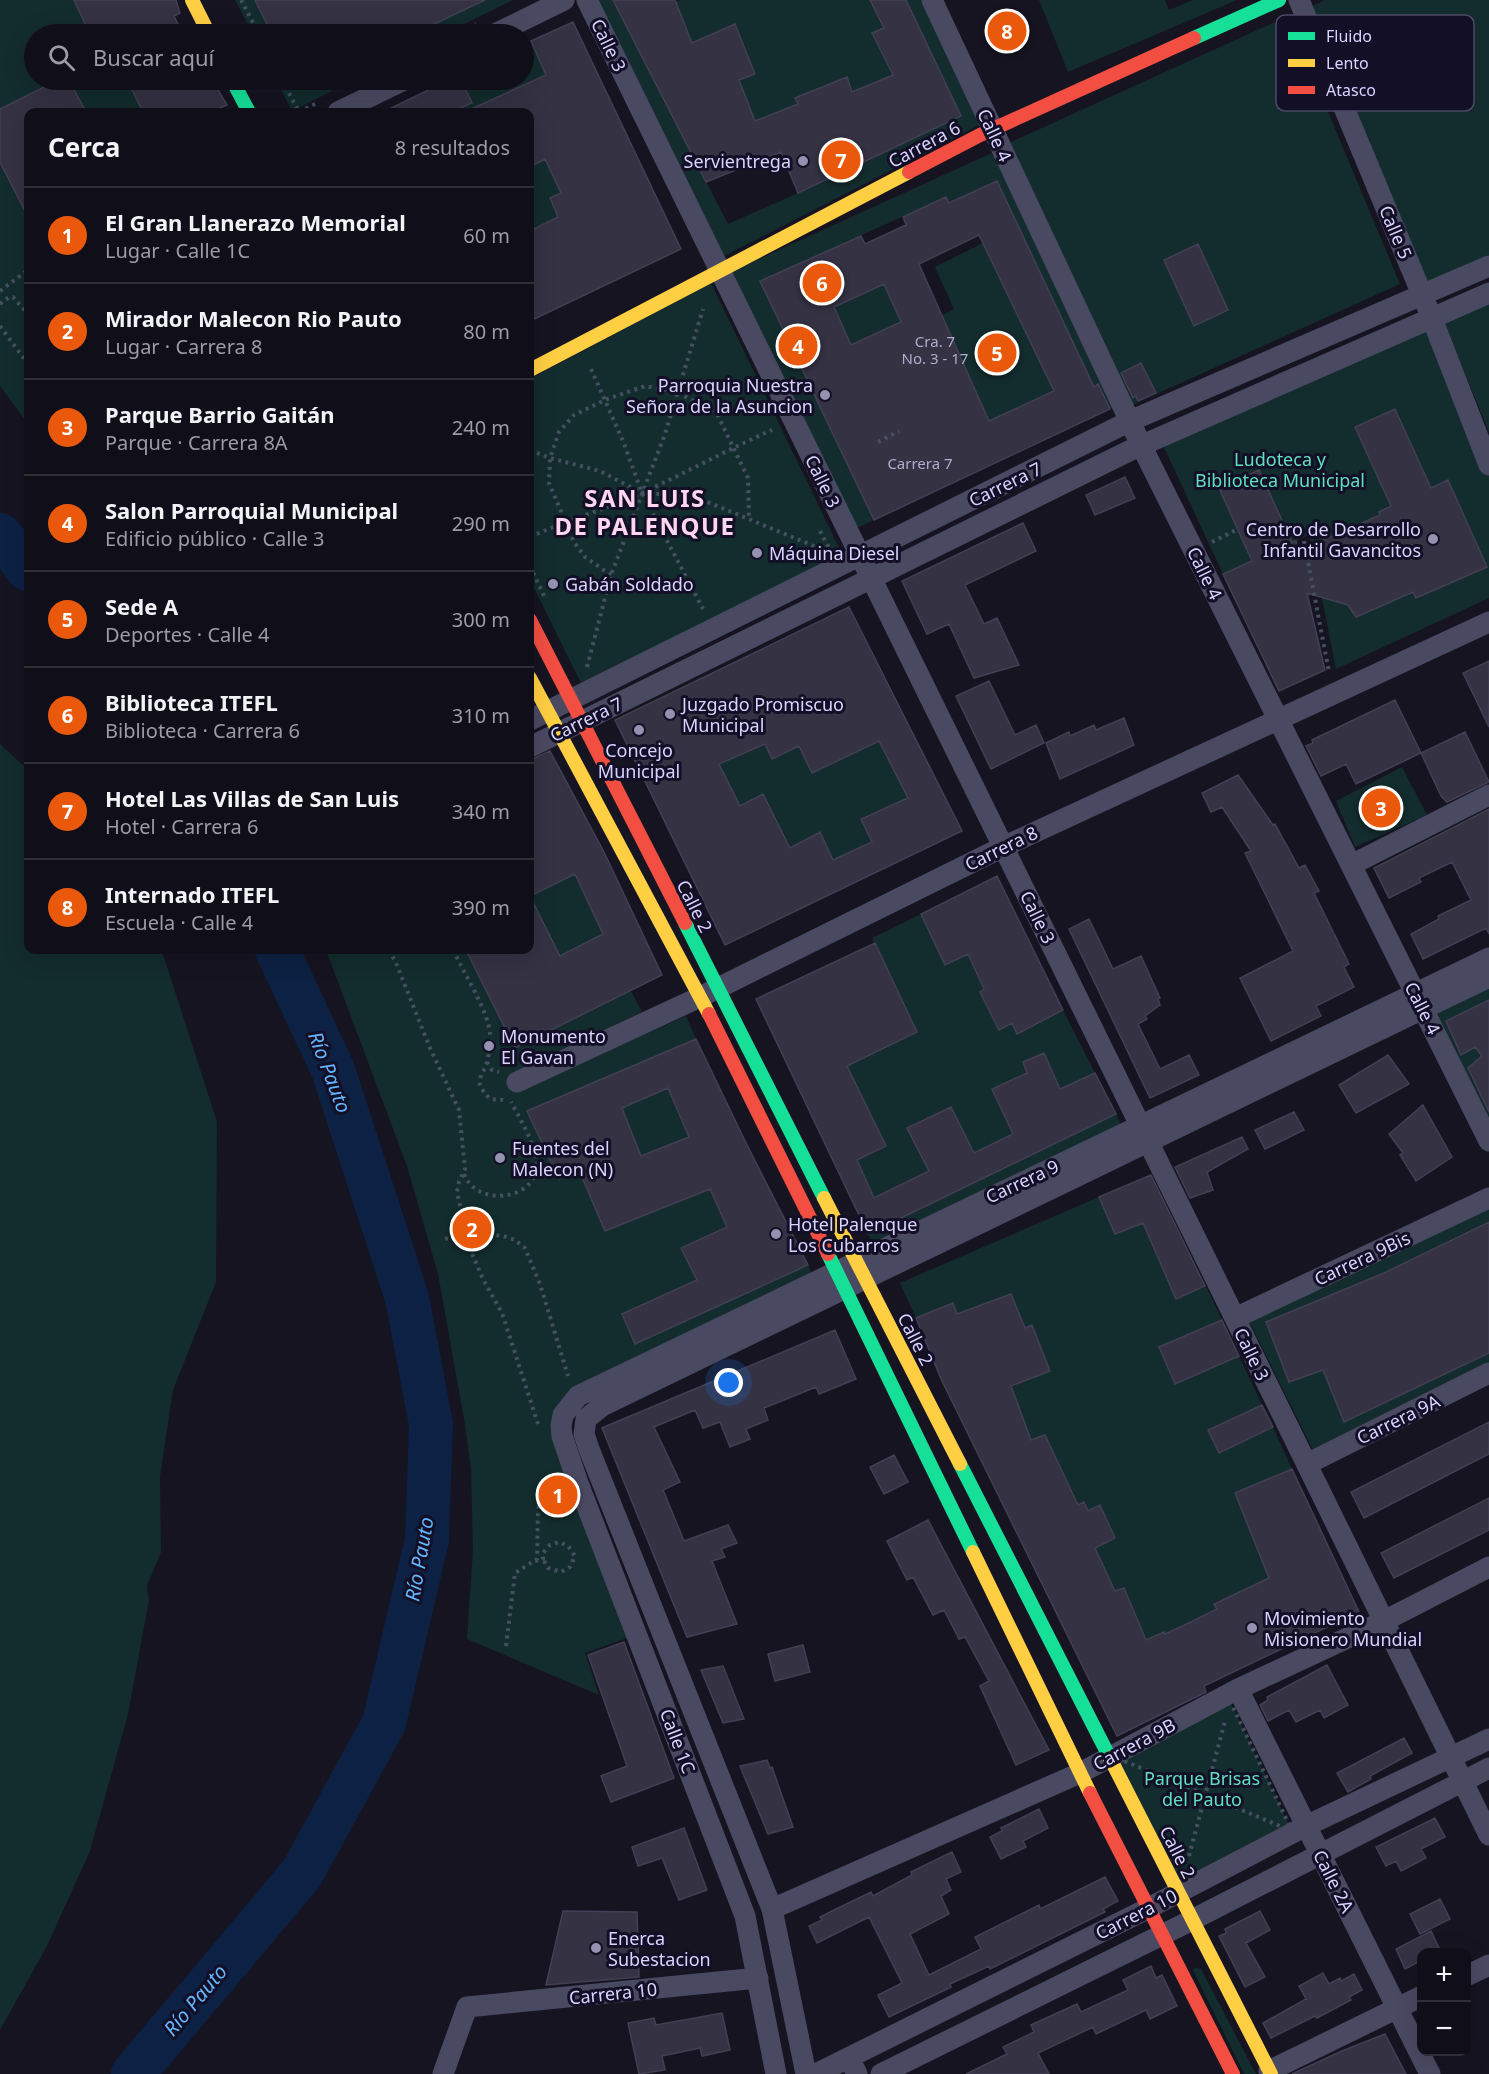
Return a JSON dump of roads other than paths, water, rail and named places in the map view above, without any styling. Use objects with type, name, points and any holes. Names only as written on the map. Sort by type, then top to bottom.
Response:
[{"type":"street","points":[[192,0],[204,24]]},
{"type":"street","points":[[515,24],[564,0]]},
{"type":"street","name":"Calle 3","points":[[587,0],[1489,1835]]},
{"type":"street","name":"Calle 4","points":[[932,0],[1141,445],[1489,1141]]},
{"type":"street","name":"Carrera 6","points":[[534,368],[993,129],[1280,0]]},
{"type":"street","name":"Calle 5","points":[[1299,0],[1305,15]]},
{"type":"street","points":[[237,90],[247,108]]},
{"type":"street","points":[[346,108],[384,90]]},
{"type":"street","name":"Calle 5","points":[[1345,111],[1431,316],[1489,465]]},
{"type":"street","name":"Carrera 7","points":[[538,715],[1130,421],[1489,266]]},
{"type":"street","name":"Carrera 7","points":[[534,745],[1141,445],[1489,292]]},
{"type":"street","name":"Carrera 8","points":[[518,1082],[708,993],[1003,847],[1489,622]]},
{"type":"street","name":"Calle 2","points":[[534,628],[581,721],[840,1279],[1080,1773],[1233,2074]]},
{"type":"street","name":"Calle 2","points":[[534,696],[538,715],[558,733],[708,993],[860,1269],[1116,1762],[1178,1893],[1270,2073]]},
{"type":"street","points":[[1351,865],[1489,795]]},
{"type":"street","name":"Carrera 9","points":[[586,1419],[602,1406],[840,1279],[1420,1001],[1489,958]]},
{"type":"street","name":"Carrera 9","points":[[1420,1001],[1489,977]]},
{"type":"street","name":"Carrera 9Bis","points":[[1235,1318],[1489,1198]]},
{"type":"street","name":"Carrera 9","points":[[562,1415],[578,1396],[840,1279]]},
{"type":"street","name":"Carrera 9A","points":[[1307,1464],[1489,1374]]},
{"type":"street","name":"Calle 1C","points":[[562,1415],[561,1436],[745,1916],[776,2074]]},
{"type":"street","name":"Calle 1C","points":[[586,1419],[584,1434],[589,1449],[772,1909],[806,2074]]},
{"type":"street","name":"Carrera 9B","points":[[772,1909],[1080,1773],[1116,1762],[1234,1695],[1489,1567]]},
{"type":"street","name":"Calle 2A","points":[[1234,1695],[1299,1829],[1320,1854],[1430,2074]]},
{"type":"street","name":"Carrera 10","points":[[816,2074],[853,2066],[1299,1829],[1489,1739]]},
{"type":"street","name":"Carrera 10","points":[[882,2074],[1192,1920],[1489,1768]]},
{"type":"street","points":[[1471,1974],[1489,1965]]},
{"type":"street","name":"Carrera 10","points":[[443,2074],[467,2007],[758,1978]]},
{"type":"street","points":[[1270,2073],[1417,1998]]},
{"type":"waterway","name":"Río Pauto","points":[[0,535],[24,564]]},
{"type":"waterway","name":"Río Pauto","points":[[133,2074],[302,1873],[384,1723],[427,1540],[431,1424],[407,1298],[333,1070],[279,954]]},
{"type":"place","name":"Internado ITEFL","points":[[1007,31]]},
{"type":"place","name":"Hotel Las Villas de San Luis","points":[[841,160]]},
{"type":"place","name":"Servientrega","points":[[803,161]]},
{"type":"place","name":"Biblioteca ITEFL","points":[[822,283]]},
{"type":"place","name":"Salon Parroquial Municipal","points":[[798,346]]},
{"type":"place","name":"Sede A","points":[[997,353]]},
{"type":"place","name":"Parroquia Nuestra Señora de la Asuncion","points":[[825,395]]},
{"type":"place","name":"Centro de Desarrollo Infantil Gavancitos","points":[[1433,539]]},
{"type":"place","name":"Máquina Diesel","points":[[757,553]]},
{"type":"place","name":"Gabán Soldado","points":[[553,584]]},
{"type":"place","name":"Juzgado Promiscuo Municipal","points":[[670,714]]},
{"type":"place","name":"Concejo Municipal","points":[[639,730]]},
{"type":"place","name":"Parque Barrio Gaitán","points":[[1381,808]]},
{"type":"place","name":"Monumento El Gavan","points":[[489,1046]]},
{"type":"place","name":"Fuentes del Malecon (N)","points":[[500,1158]]},
{"type":"place","name":"Mirador Malecon Rio Pauto","points":[[472,1229]]},
{"type":"place","name":"Hotel Palenque Los Cubarros","points":[[776,1234]]},
{"type":"place","name":"El Gran Llanerazo Memorial","points":[[558,1495]]},
{"type":"place","name":"Movimiento Misionero Mundial","points":[[1252,1628]]},
{"type":"place","name":"Enerca Subestacion","points":[[596,1948]]},
{"type":"district","name":"SAN LUIS DE PALENQUE","points":[[645,511]]},
{"type":"park label","name":"Ludoteca y Biblioteca Municipal","points":[[1280,469]]},
{"type":"park label","name":"Parque Brisas del Pauto","points":[[1202,1788]]}]
